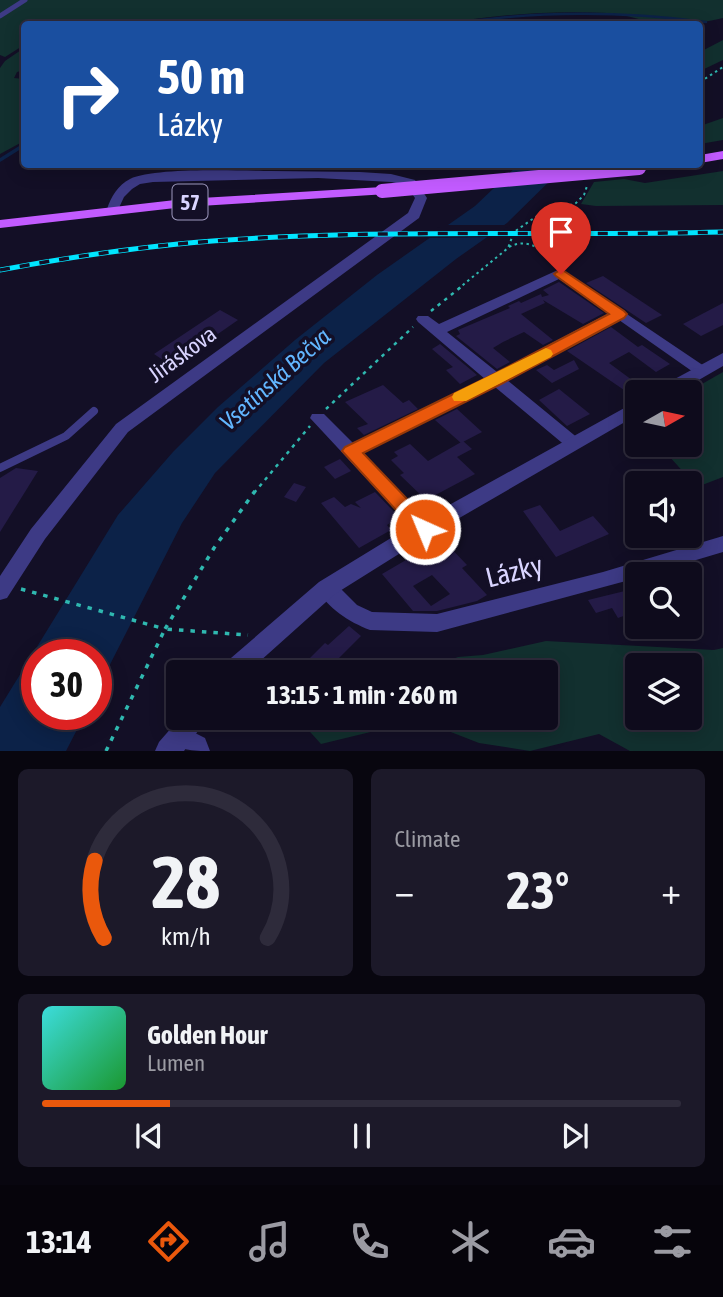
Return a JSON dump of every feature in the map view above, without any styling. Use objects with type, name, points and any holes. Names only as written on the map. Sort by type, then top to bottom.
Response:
[{"type":"main road","points":[[703,158],[723,155]]},
{"type":"main road","name":"57","points":[[0,224],[113,209],[516,181],[639,168]]},
{"type":"street","name":"Jiráskova","points":[[2,588],[38,534],[122,428],[414,215],[420,204],[418,190],[406,180],[199,170]]},
{"type":"street","points":[[113,209],[121,192],[136,181],[199,170]]},
{"type":"street","points":[[437,331],[561,274],[702,370]]},
{"type":"street","points":[[351,451],[495,380],[619,314]]},
{"type":"street","points":[[423,319],[573,443]]},
{"type":"street","points":[[685,380],[723,359]]},
{"type":"street","points":[[245,660],[327,587],[625,414]]},
{"type":"street","points":[[318,418],[425,529]]},
{"type":"street","name":"Lázky","points":[[327,587],[350,611],[370,621],[437,623],[603,580],[723,544]]},
{"type":"lane","points":[[0,16],[25,0]]},
{"type":"lane","points":[[0,468],[66,436],[94,411]]},
{"type":"path","points":[[703,80],[723,67]]},
{"type":"path","points":[[508,248],[514,232],[537,216],[576,203],[584,195],[588,184]]},
{"type":"path","points":[[106,751],[188,587],[231,521],[252,491],[346,388],[423,319],[508,248],[519,242],[530,243],[548,256],[561,274]]},
{"type":"path","points":[[2,588],[44,595],[166,629],[269,637]]},
{"type":"green space","points":[[0,0],[723,0],[723,18],[703,22],[647,21],[586,12],[502,16],[464,21],[21,21],[21,47],[5,57],[0,55]]},
{"type":"green space","points":[[723,40],[723,60],[703,70],[703,50]]},
{"type":"green space","points":[[21,50],[21,71],[14,78],[21,79],[21,143],[0,154],[0,68]]},
{"type":"green space","points":[[723,118],[723,140],[703,143],[703,125]]},
{"type":"green space","points":[[723,171],[723,205],[581,204],[594,182],[624,179],[645,183]]},
{"type":"green space","points":[[723,372],[723,477],[702,485],[702,471],[683,471],[670,457],[702,457],[702,384]]},
{"type":"green space","points":[[546,641],[714,650],[723,648],[723,751],[630,751],[599,734],[530,751],[479,743],[446,730],[558,730],[558,660],[450,660],[483,655]]},
{"type":"green space","points":[[308,730],[379,730],[321,744]]},
{"type":"water","name":"Vsetínská Bečva","points":[[515,168],[563,168],[507,223],[456,259],[324,363],[215,473],[182,523],[112,661],[112,639],[42,639],[118,515],[173,452],[218,407],[295,340],[377,275],[475,206]]},
{"type":"water","points":[[21,673],[21,730],[77,730],[66,751],[0,751],[0,707]]},
{"type":"pier","points":[[442,225],[510,225],[493,237],[424,238]]},
{"type":"building","points":[[603,276],[662,315],[646,323],[586,283]]},
{"type":"building","points":[[559,282],[604,313],[583,324],[543,300],[545,303],[521,314],[553,340],[543,345],[524,332],[503,342],[493,348],[510,362],[497,369],[456,336],[460,334],[458,330],[510,308],[508,306],[519,301],[521,303],[541,294],[542,297],[549,295],[543,290]]},
{"type":"building","points":[[723,303],[723,325],[701,336],[683,324]]},
{"type":"building","points":[[220,310],[238,320],[215,336],[210,333],[169,364],[154,354]]},
{"type":"building","points":[[611,327],[638,347],[642,345],[670,364],[656,372],[629,352],[609,363],[632,380],[625,380],[624,390],[567,351]]},
{"type":"building","points":[[440,344],[477,375],[460,384],[446,370],[453,367],[432,349]]},
{"type":"building","points":[[574,360],[579,369],[552,383],[536,370],[547,365],[554,370]]},
{"type":"building","points":[[383,385],[403,403],[409,400],[418,409],[364,435],[357,428],[368,424],[345,402]]},
{"type":"building","points":[[559,389],[590,414],[567,426],[539,400]]},
{"type":"building","points":[[457,409],[482,432],[461,443],[435,420]]},
{"type":"building","points":[[463,441],[472,449],[457,457],[475,474],[426,500],[400,475],[404,473],[391,460],[398,456],[394,452],[410,444],[428,461]]},
{"type":"building","points":[[340,459],[351,471],[335,479],[324,467]]},
{"type":"building","points":[[16,468],[38,471],[0,532],[0,478]]},
{"type":"building","points":[[294,483],[306,487],[296,502],[284,497]]},
{"type":"building","points":[[375,492],[399,517],[387,525],[391,530],[359,548],[321,503],[334,497],[345,507],[351,504],[361,508],[355,502]]},
{"type":"building","points":[[540,505],[560,531],[593,516],[609,534],[556,557],[523,511]]},
{"type":"building","points":[[442,539],[467,565],[462,568],[487,595],[477,601],[437,611],[413,611],[382,574]],"holes":[[[432,575],[450,594],[431,606],[413,586]]]},
{"type":"building","points":[[625,591],[625,615],[618,618],[612,608],[596,613],[588,600]]},
{"type":"building","points":[[349,626],[361,636],[337,660],[308,660],[325,643],[328,645]]},
{"type":"waterway","points":[[472,21],[548,14],[611,14],[696,21]]},
{"type":"waterway","points":[[0,160],[21,147]]},
{"type":"railway","points":[[0,270],[133,249],[246,239],[382,234],[723,232]]},
{"type":"slow traffic","points":[[460,397],[546,354]]},
{"type":"route","points":[[425,529],[351,451],[495,380],[619,314],[561,274]]}]
